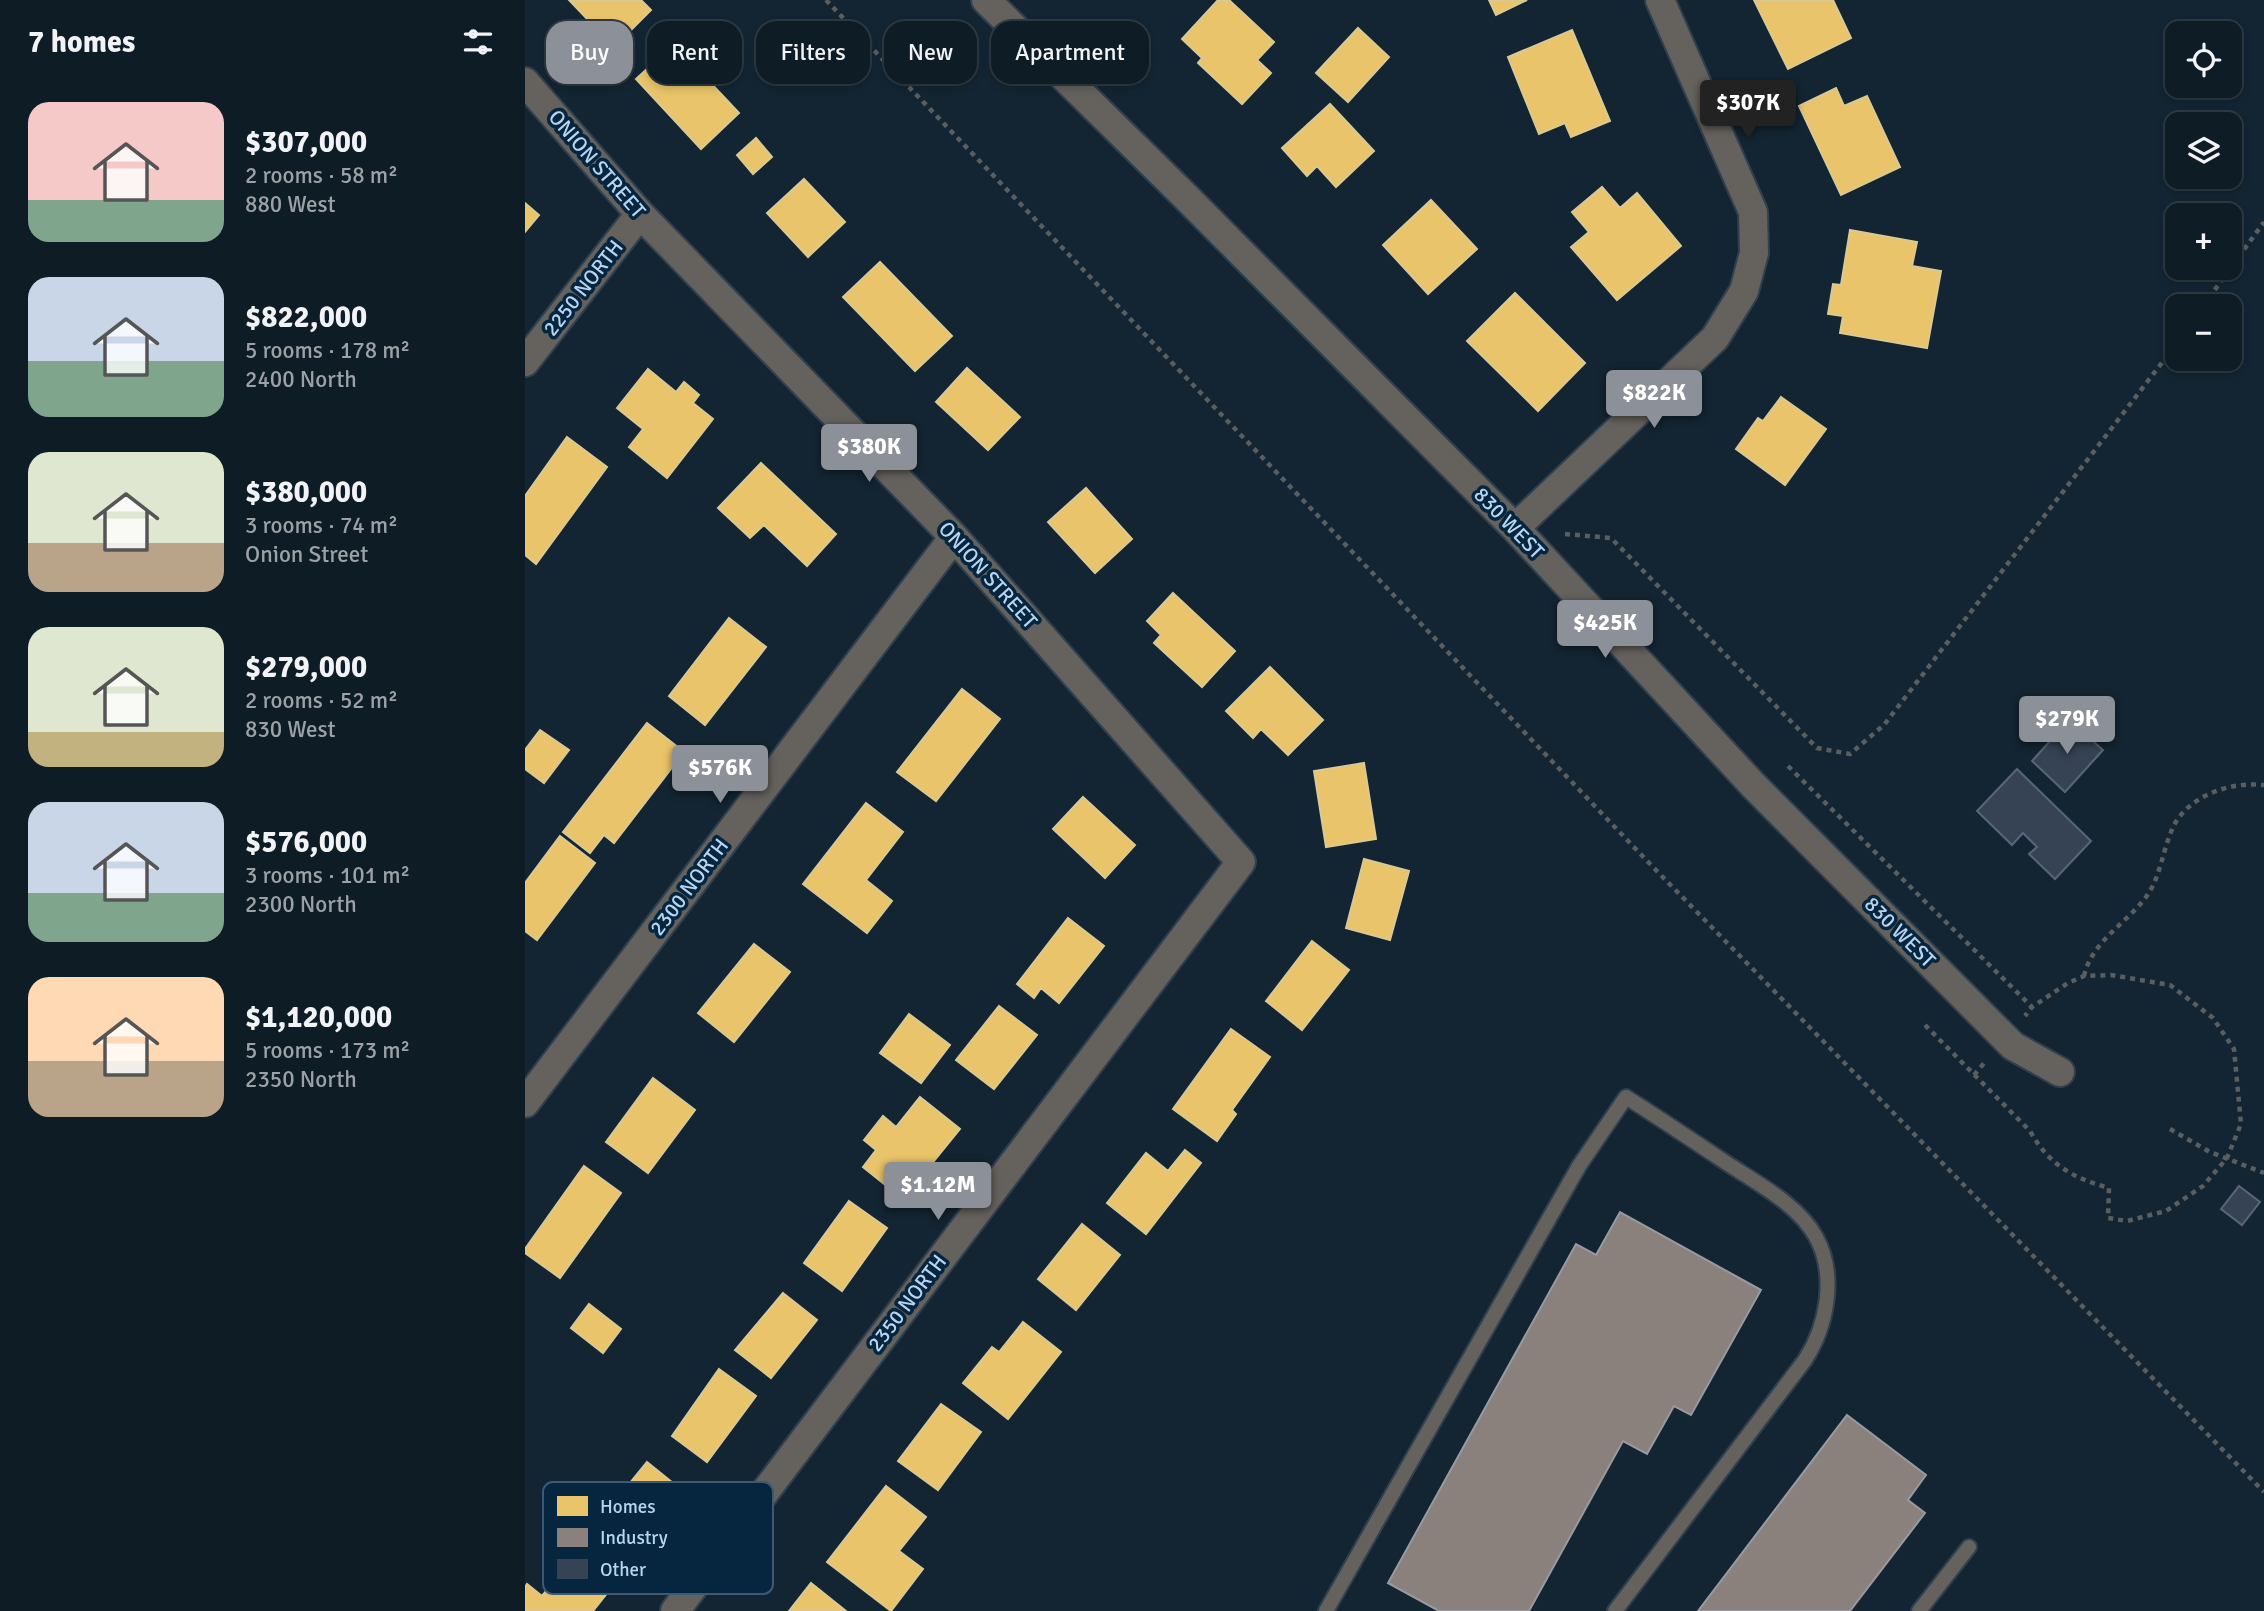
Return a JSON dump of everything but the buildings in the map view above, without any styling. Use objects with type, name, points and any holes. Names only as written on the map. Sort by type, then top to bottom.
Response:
[{"type":"street","name":"830 WEST","points":[[986,0],[1515,528],[1753,785],[2013,1046],[2060,1072]]},
{"type":"street","points":[[1515,528],[1714,338],[1744,291],[1754,253],[1753,212],[1660,0]]},
{"type":"street","name":"ONION STREET","points":[[525,82],[640,214],[954,537],[1241,862]]},
{"type":"street","name":"2250 NORTH","points":[[525,362],[640,214]]},
{"type":"street","name":"2300 NORTH","points":[[525,1103],[954,537]]},
{"type":"street","name":"2350 NORTH","points":[[772,1482],[1241,862]]},
{"type":"street","name":"2350 NORTH","points":[[674,1611],[687,1594]]},
{"type":"lane","points":[[1326,1611],[1579,1166],[1626,1097],[1787,1204],[1816,1236],[1825,1261],[1828,1288],[1818,1341],[1615,1611]]},
{"type":"lane","points":[[1919,1611],[1969,1547]]},
{"type":"path","points":[[826,0],[1641,855],[2264,1492]]},
{"type":"path","points":[[2212,294],[2264,222]]},
{"type":"path","points":[[1515,528],[1611,538],[1817,748],[1850,754],[1884,725],[2165,359]]},
{"type":"path","points":[[1789,766],[2032,1007]]},
{"type":"path","points":[[2084,976],[2086,964],[2101,944],[2145,898],[2155,880],[2171,830],[2187,806],[2218,790],[2249,783],[2264,785]]},
{"type":"path","points":[[1925,1025],[2030,1131],[2049,1157],[2079,1180],[2109,1188],[2108,1218],[2127,1221],[2166,1211],[2203,1186],[2227,1158],[2241,1124],[2234,1049],[2213,1018],[2170,985],[2111,975],[2084,976],[2068,983],[2032,1007],[2023,1018]]},
{"type":"path","points":[[2171,1129],[2210,1152],[2264,1173]]}]
